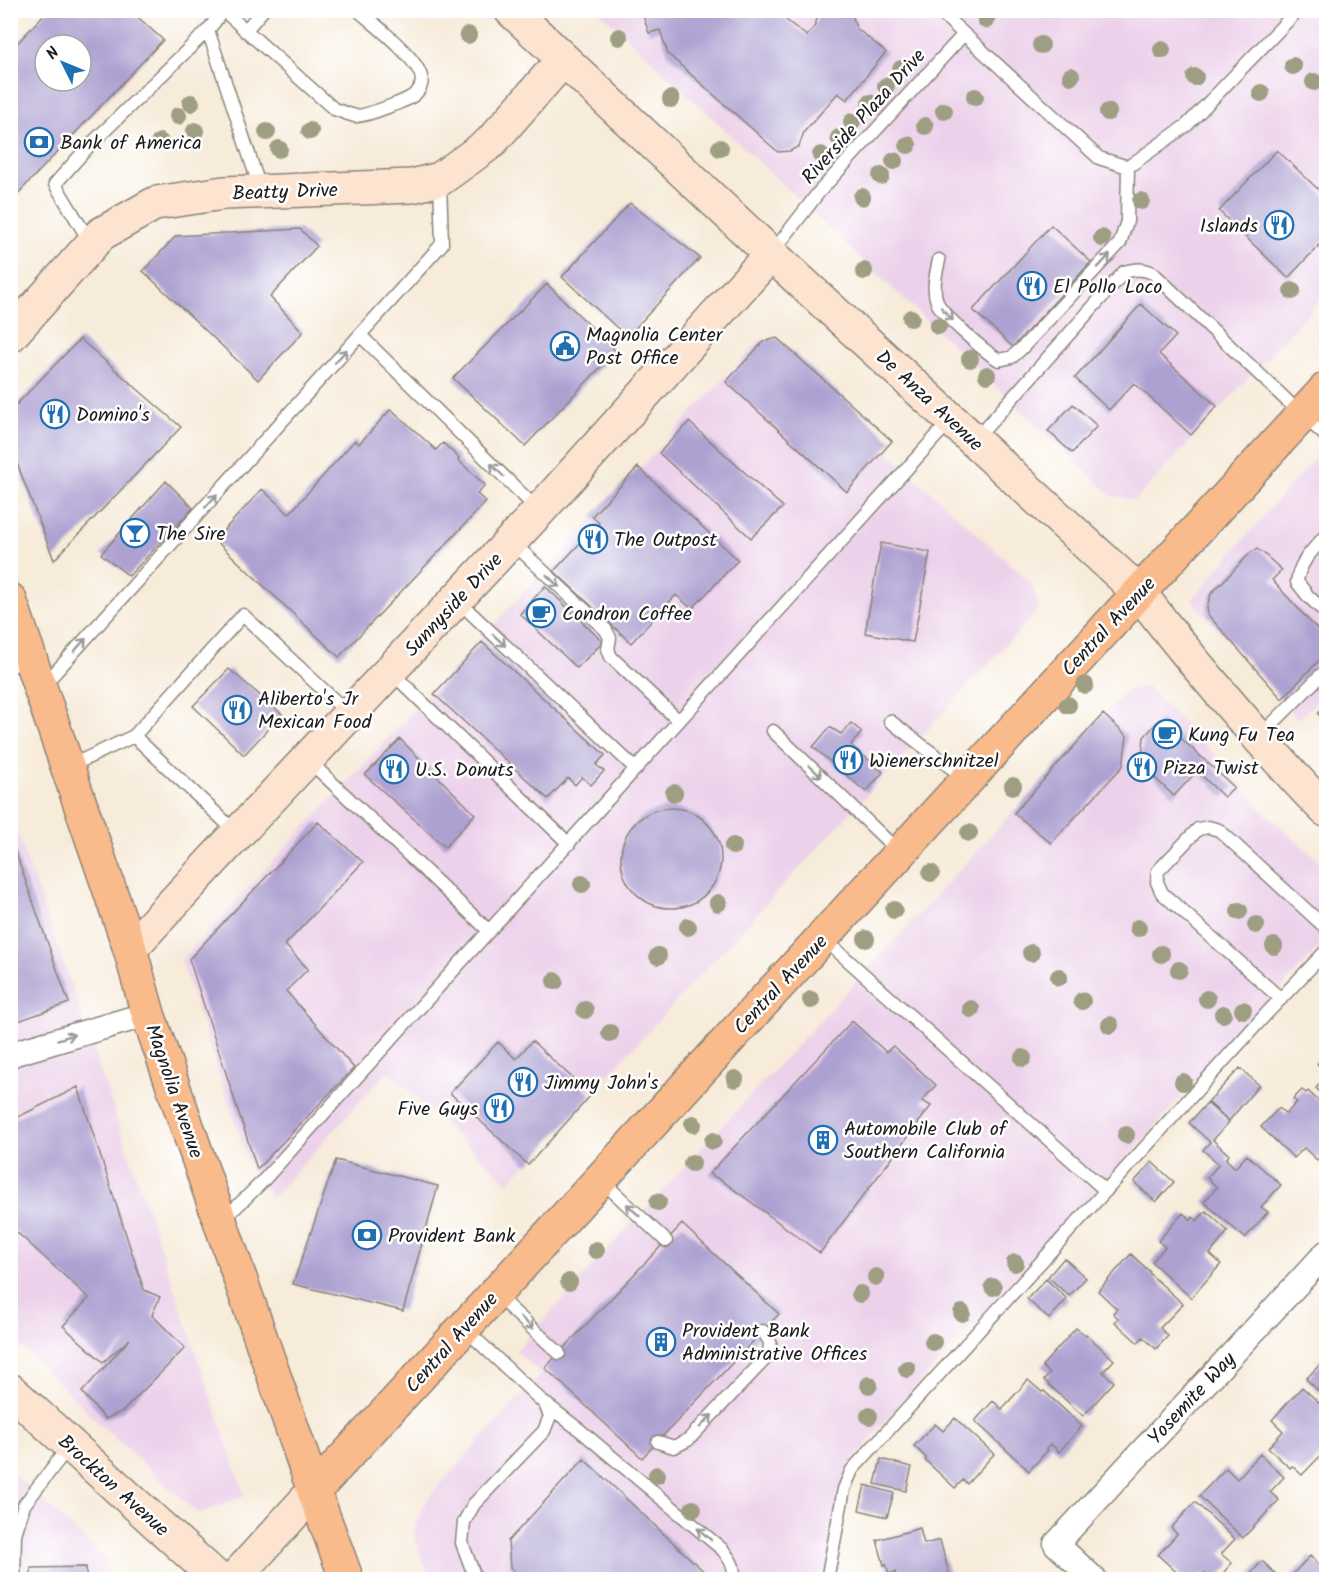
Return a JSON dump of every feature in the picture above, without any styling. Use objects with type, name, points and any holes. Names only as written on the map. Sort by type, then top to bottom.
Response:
[{"type":"main road","name":"Central Avenue","points":[[314,1491],[1326,389]]},
{"type":"main road","name":"Magnolia Avenue","points":[[10,600],[20,662],[41,689],[130,949],[148,1014],[347,1580]]},
{"type":"street","name":"De Anza Avenue","points":[[511,10],[771,254],[1139,592],[1178,643],[1326,810]]},
{"type":"street","name":"Beatty Drive","points":[[10,336],[101,234],[156,203],[224,193],[412,186],[440,179],[490,143],[563,60]]},
{"type":"street","name":"Sunnyside Drive","points":[[130,949],[539,511],[771,254]]},
{"type":"street","points":[[10,1056],[148,1014]]},
{"type":"street","name":"Yosemite Way","points":[[1095,1580],[1056,1544],[1326,1253]]},
{"type":"street","name":"Brockton Avenue","points":[[10,1390],[219,1580]]},
{"type":"street","name":"Central Avenue","points":[[233,1580],[314,1491]]},
{"type":"lane","points":[[92,245],[56,184],[88,147],[208,30],[222,10],[334,109],[357,116],[384,109],[412,97],[421,88],[423,80],[419,69],[409,56],[358,10]]},
{"type":"lane","points":[[245,31],[263,10]]},
{"type":"lane","points":[[938,10],[1099,158],[1128,167]]},
{"type":"lane","points":[[1128,167],[1186,125],[1298,10]]},
{"type":"lane","points":[[208,30],[261,192]]},
{"type":"lane","name":"Riverside Plaza Drive","points":[[771,254],[819,192],[964,34]]},
{"type":"lane","points":[[939,260],[934,282],[937,303],[949,318],[990,355],[999,360],[1012,357],[1120,243],[1127,221],[1128,167]]},
{"type":"lane","points":[[41,689],[442,244],[440,179]]},
{"type":"lane","points":[[220,1222],[262,1182],[679,721],[962,431],[1124,272],[1145,269],[1153,273],[1326,436]]},
{"type":"lane","points":[[360,335],[539,511]]},
{"type":"lane","points":[[1326,535],[1298,572],[1297,582],[1326,613]]},
{"type":"lane","points":[[511,541],[606,630],[610,638],[608,649],[611,657],[679,721]]},
{"type":"lane","points":[[456,599],[636,769]]},
{"type":"lane","points":[[67,767],[134,736],[243,615],[349,714]]},
{"type":"lane","points":[[1259,737],[1326,670]]},
{"type":"lane","points":[[390,671],[568,844]]},
{"type":"lane","points":[[890,721],[967,780]]},
{"type":"lane","points":[[773,731],[900,853]]},
{"type":"lane","points":[[134,736],[238,834]]},
{"type":"lane","points":[[307,759],[489,931]]},
{"type":"lane","points":[[1281,999],[1162,892],[1157,882],[1158,871],[1198,829],[1208,827],[1219,830],[1326,928]]},
{"type":"lane","points":[[822,938],[1106,1191]]},
{"type":"lane","points":[[827,1580],[844,1489],[852,1470],[1326,951]]},
{"type":"lane","points":[[600,1180],[666,1241]]},
{"type":"lane","points":[[495,1294],[559,1353]]},
{"type":"lane","points":[[464,1328],[545,1404],[581,1431],[723,1550],[732,1562],[735,1573],[732,1580]]},
{"type":"lane","points":[[658,1442],[674,1447],[688,1440],[769,1355],[770,1342],[763,1331]]},
{"type":"lane","points":[[476,1580],[462,1543],[464,1522],[474,1504],[544,1431],[550,1416],[545,1404]]},
{"type":"lane","points":[[14,1580],[15,1534],[24,1505],[70,1444]]},
{"type":"shaded area","points":[[599,11],[1326,11],[1326,294],[1135,501],[1112,496]]},
{"type":"shaded area","points":[[762,338],[1031,583],[1039,609],[508,1183],[388,1071],[272,1198],[251,1170],[181,960]]},
{"type":"shaded area","points":[[1326,446],[1326,691],[1299,720],[1192,600]]},
{"type":"shaded area","points":[[1147,687],[1214,754],[1266,814],[1326,867],[1326,940],[891,1414],[847,1468],[825,1579],[430,1579],[413,1534],[426,1500],[541,1374],[516,1351],[1126,690]]},
{"type":"shaded area","points":[[10,812],[245,1496],[198,1514],[102,1426],[11,1336]]},
{"type":"shaded area","points":[[10,1470],[108,1562],[107,1579],[11,1579]]},
{"type":"building","name":"Bank of America","points":[[48,10],[130,10],[163,40],[10,202],[10,51]]},
{"type":"building","points":[[641,10],[773,10],[807,36],[815,26],[818,15],[825,10],[845,10],[853,17],[856,28],[886,52],[847,100],[838,93],[804,132],[799,146],[790,151],[778,152],[668,54],[660,30],[649,33]]},
{"type":"building","name":"Islands","points":[[1277,150],[1326,197],[1326,238],[1288,278],[1219,211]]},
{"type":"building","points":[[630,203],[700,258],[627,337],[562,277]]},
{"type":"building","name":"El Pollo Loco","points":[[1051,225],[1091,262],[1013,347],[973,310]]},
{"type":"building","points":[[300,229],[317,246],[270,297],[303,332],[258,380],[143,271],[176,236]]},
{"type":"building","points":[[547,284],[616,351],[525,446],[453,378]]},
{"type":"building","points":[[1141,304],[1176,336],[1159,354],[1217,406],[1191,435],[1134,383],[1109,410],[1075,378]]},
{"type":"building","points":[[777,338],[892,441],[847,492],[726,382],[763,342]]},
{"type":"building","points":[[80,339],[181,427],[54,560],[10,445],[10,411]]},
{"type":"building","points":[[1073,404],[1097,426],[1072,453],[1048,431]]},
{"type":"building","points":[[391,409],[436,450],[443,443],[459,458],[458,460],[485,485],[477,494],[486,502],[339,657],[215,540],[262,489],[289,514],[355,440],[359,444]]},
{"type":"building","points":[[689,422],[783,507],[751,538],[659,453]]},
{"type":"building","points":[[638,467],[738,560],[692,609],[676,595],[631,643],[554,571],[599,523],[592,516]]},
{"type":"building","points":[[166,481],[193,508],[129,576],[101,554]]},
{"type":"building","points":[[881,543],[930,552],[913,642],[865,633]]},
{"type":"building","points":[[1257,549],[1282,570],[1272,580],[1326,639],[1326,653],[1282,699],[1208,615],[1207,607],[1211,594],[1251,552]]},
{"type":"building","points":[[545,586],[603,642],[577,668],[520,614]]},
{"type":"building","points":[[482,642],[605,755],[596,765],[604,771],[591,785],[582,777],[575,785],[568,778],[548,799],[434,694]]},
{"type":"building","name":"Aliberto's Jr Mexican Food","points":[[229,669],[282,714],[244,755],[193,706]]},
{"type":"building","points":[[1326,704],[1326,722],[1318,714]]},
{"type":"building","points":[[1103,714],[1127,736],[1123,766],[1051,843],[1014,813]]},
{"type":"building","points":[[1160,719],[1234,787],[1224,797],[1197,771],[1174,796],[1141,765],[1144,737]]},
{"type":"building","name":"Wienerschnitzel","points":[[851,723],[862,732],[851,745],[883,772],[866,792],[813,747],[830,727],[841,734]]},
{"type":"building","points":[[400,739],[475,814],[445,847],[365,775]]},
{"type":"building","points":[[671,808],[690,812],[706,823],[717,839],[721,858],[717,877],[706,893],[690,904],[671,908],[652,904],[636,893],[625,877],[621,858],[625,839],[636,823],[652,812]]},
{"type":"building","points":[[318,822],[363,862],[285,945],[308,969],[286,991],[354,1068],[257,1169],[189,959]]},
{"type":"building","points":[[10,837],[69,1003],[10,1024]]},
{"type":"building","name":"Automobile Club of Southern California","points":[[852,1021],[886,1052],[893,1046],[936,1085],[922,1101],[931,1106],[820,1253],[721,1180],[709,1174]]},
{"type":"building","points":[[532,1041],[591,1095],[528,1165],[450,1093],[498,1042],[516,1059]]},
{"type":"building","points":[[1326,1052],[1326,1072],[1317,1064]]},
{"type":"building","points":[[1240,1068],[1259,1085],[1229,1121],[1208,1102]]},
{"type":"building","points":[[1326,1076],[1326,1098],[1316,1088]]},
{"type":"building","points":[[78,1087],[144,1290],[160,1297],[152,1315],[185,1348],[123,1411],[105,1419],[82,1392],[130,1339],[103,1362],[63,1326],[89,1298],[10,1226],[10,1121]]},
{"type":"building","points":[[1302,1090],[1306,1093],[1308,1091],[1326,1108],[1326,1149],[1317,1160],[1304,1148],[1294,1158],[1261,1127],[1279,1108],[1286,1114],[1297,1102],[1293,1099]]},
{"type":"building","points":[[1207,1103],[1229,1122],[1213,1140],[1229,1155],[1226,1159],[1235,1168],[1247,1155],[1281,1185],[1261,1207],[1268,1212],[1245,1238],[1204,1202],[1217,1187],[1207,1178],[1219,1164],[1203,1150],[1210,1142],[1189,1123]]},
{"type":"building","name":"Provident Bank","points":[[336,1160],[438,1186],[403,1311],[293,1284]]},
{"type":"building","points":[[1152,1162],[1174,1182],[1156,1202],[1134,1182]]},
{"type":"building","points":[[1206,1211],[1228,1231],[1210,1254],[1221,1264],[1191,1298],[1152,1262],[1165,1247],[1158,1241],[1183,1213],[1191,1220],[1193,1217],[1197,1221]]},
{"type":"building","name":"Provident Bank Administrative Offices","points":[[682,1224],[779,1314],[642,1458],[545,1368]]},
{"type":"building","points":[[1131,1254],[1183,1304],[1160,1328],[1168,1336],[1156,1349],[1143,1337],[1138,1343],[1115,1322],[1118,1318],[1113,1313],[1117,1309],[1098,1291]]},
{"type":"building","points":[[1064,1258],[1086,1278],[1069,1296],[1048,1277]]},
{"type":"building","points":[[1046,1279],[1067,1299],[1049,1319],[1027,1299]]},
{"type":"building","points":[[1076,1328],[1086,1334],[1114,1360],[1103,1372],[1114,1382],[1083,1416],[1044,1380],[1050,1374],[1042,1366]]},
{"type":"building","points":[[1326,1358],[1326,1398],[1306,1379]]},
{"type":"building","points":[[1028,1380],[1042,1392],[1044,1391],[1082,1426],[1059,1452],[1051,1444],[1029,1471],[975,1421],[993,1401],[1002,1409]]},
{"type":"building","points":[[1302,1387],[1326,1409],[1326,1450],[1302,1475],[1292,1466],[1290,1468],[1268,1448],[1283,1431],[1272,1420]]},
{"type":"building","points":[[955,1418],[994,1454],[967,1484],[963,1480],[955,1488],[925,1460],[926,1458],[914,1446],[935,1424],[943,1431]]},
{"type":"building","points":[[1260,1454],[1284,1477],[1270,1492],[1279,1500],[1243,1538],[1199,1496],[1226,1468],[1237,1479]]},
{"type":"building","points":[[584,1459],[713,1580],[523,1580],[510,1567],[508,1541]]},
{"type":"building","points":[[881,1459],[912,1467],[906,1491],[875,1484]]},
{"type":"building","points":[[865,1485],[894,1493],[887,1517],[859,1510]]},
{"type":"building","points":[[1195,1502],[1235,1539],[1221,1554],[1232,1563],[1217,1580],[1211,1580],[1204,1573],[1198,1580],[1185,1580],[1158,1555],[1177,1534],[1171,1528]]},
{"type":"building","points":[[920,1528],[924,1544],[940,1540],[950,1578],[897,1580],[895,1572],[889,1574],[877,1540]]},
{"type":"building","points":[[1310,1556],[1326,1571],[1326,1580],[1295,1580],[1291,1576]]},
{"type":"building","points":[[1262,1561],[1282,1580],[1245,1580]]},
{"type":"building","points":[[86,1567],[86,1580],[31,1580],[31,1568]]},
{"type":"place","name":"Bank of America","points":[[39,142]]},
{"type":"place","name":"Islands","points":[[1279,225]]},
{"type":"place","name":"El Pollo Loco","points":[[1032,286]]},
{"type":"place","name":"Magnolia Center Post Office","points":[[565,346]]},
{"type":"place","name":"Domino's","points":[[55,414]]},
{"type":"place","name":"The Sire","points":[[135,533]]},
{"type":"place","name":"The Outpost","points":[[593,539]]},
{"type":"place","name":"Condron Coffee","points":[[541,613]]},
{"type":"place","name":"Aliberto's Jr Mexican Food","points":[[237,710]]},
{"type":"place","name":"Kung Fu Tea","points":[[1167,734]]},
{"type":"place","name":"Wienerschnitzel","points":[[848,760]]},
{"type":"place","name":"Pizza Twist","points":[[1142,767]]},
{"type":"place","name":"U.S. Donuts","points":[[394,769]]},
{"type":"place","name":"Jimmy John's","points":[[523,1082]]},
{"type":"place","name":"Five Guys","points":[[499,1108]]},
{"type":"place","name":"Automobile Club of Southern California","points":[[823,1140]]},
{"type":"place","name":"Provident Bank","points":[[367,1235]]},
{"type":"place","name":"Provident Bank Administrative Offices","points":[[661,1342]]}]
